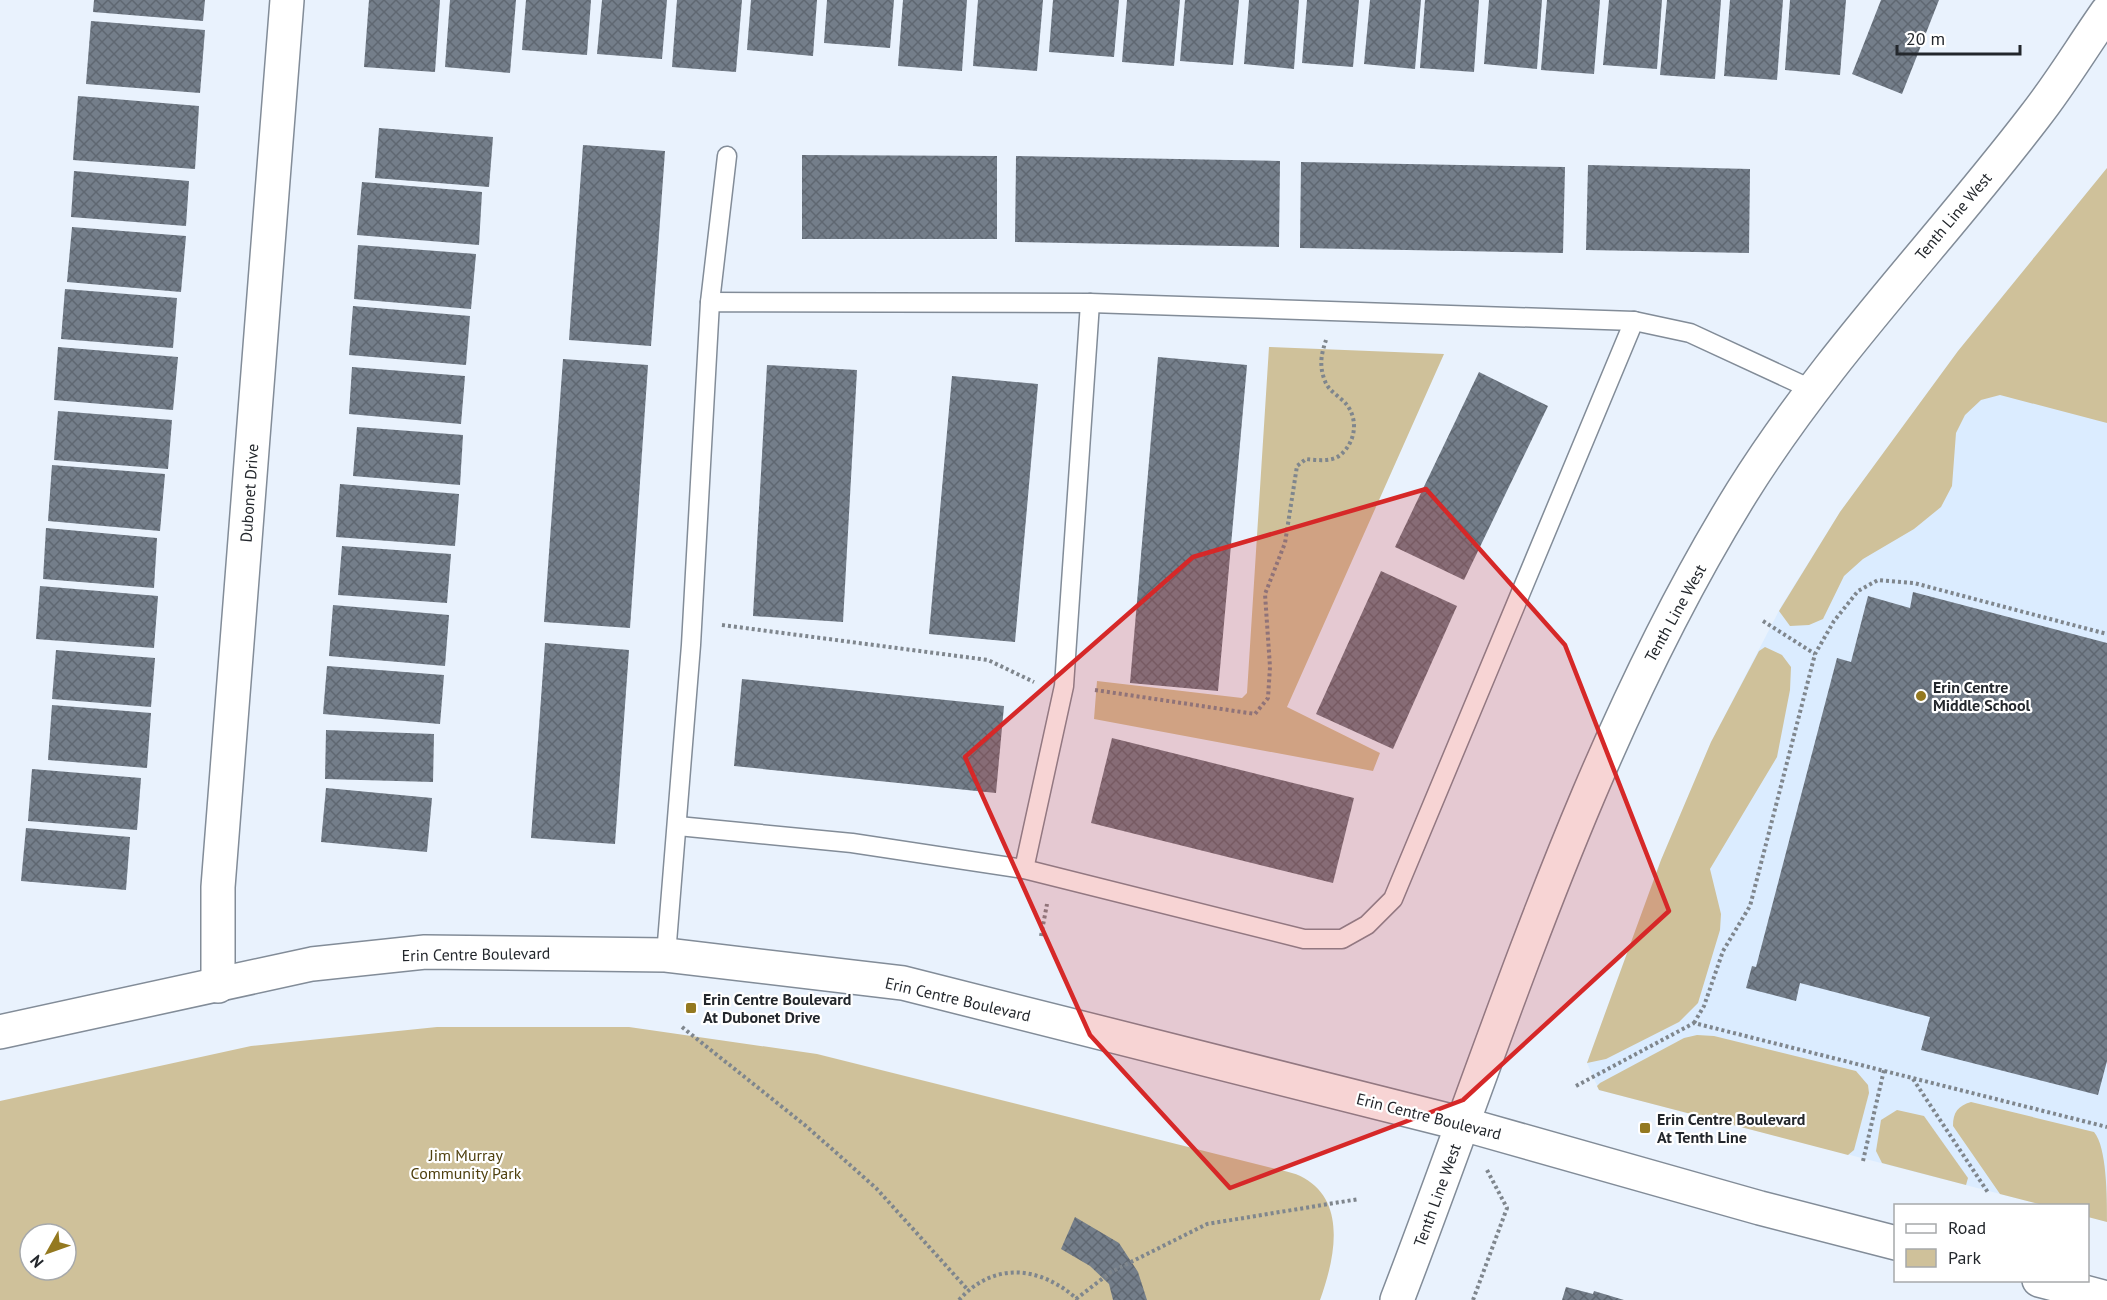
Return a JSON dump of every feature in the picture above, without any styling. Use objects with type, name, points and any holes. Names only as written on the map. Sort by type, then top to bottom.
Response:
[{"type":"street","name":"Dubonet Drive","points":[[218,986],[218,887],[287,0]]},
{"type":"street","name":"Tenth Line West","points":[[1397,1300],[1572,835],[1647,663],[1742,494],[1811,389],[2036,115],[2107,12]]},
{"type":"street","name":"Erin Centre Boulevard","points":[[0,1032],[312,964],[425,952],[666,955],[903,983],[1463,1124],[1760,1208],[1894,1242]]},
{"type":"street","points":[[2043,1282],[2107,1298]]},
{"type":"lane","points":[[666,955],[678,826],[710,302],[727,156]]},
{"type":"lane","points":[[710,302],[1090,303],[1634,321],[1690,333],[1811,389]]},
{"type":"lane","points":[[1024,869],[1064,686],[1090,303]]},
{"type":"lane","points":[[678,826],[852,843],[1024,869],[1304,939],[1342,939],[1367,925],[1393,899],[1634,321]]},
{"type":"path","points":[[691,621],[988,660],[1028,681],[1256,714],[1268,699],[1270,667],[1265,594],[1285,543],[1297,466],[1306,459],[1322,460],[1338,457],[1351,442],[1355,424],[1348,406],[1325,384],[1320,357],[1337,311]]},
{"type":"path","points":[[1576,1086],[1694,1023],[1704,1006],[1723,951],[1750,906],[1815,654],[1834,621],[1858,591],[1878,580],[1914,583],[2107,634]]},
{"type":"path","points":[[1763,621],[1815,654]]},
{"type":"path","points":[[1694,1023],[2107,1127]]},
{"type":"path","points":[[682,1027],[806,1126],[876,1188],[968,1290]]},
{"type":"path","points":[[1863,1161],[1884,1070]]},
{"type":"path","points":[[1912,1078],[1989,1194]]},
{"type":"path","points":[[959,1300],[968,1290],[989,1277],[1020,1272],[1036,1274],[1058,1284],[1077,1299],[1111,1272],[1207,1224],[1359,1199]]},
{"type":"path","points":[[1473,1300],[1507,1209]]},
{"type":"highlighted area","points":[[1426,489],[1565,645],[1669,911],[1463,1100],[1230,1188],[1090,1035],[965,757],[1193,557]]},
{"type":"shaded area","name":"Erin Centre Middle School","points":[[2107,168],[2107,1222],[2089,1217],[2089,1204],[2039,1204],[1599,1090],[1587,1063],[1661,860],[1711,742],[1782,605],[1840,512],[1958,351]]},
{"type":"green space","points":[[2107,168],[2107,423],[2000,395],[1981,400],[1965,415],[1956,433],[1952,486],[1941,507],[1914,529],[1863,559],[1844,576],[1823,619],[1809,625],[1790,626],[1779,611],[1840,512],[1958,351]]},
{"type":"green space","points":[[1269,347],[1444,354],[1287,707],[1380,753],[1373,771],[1094,719],[1097,681],[1242,698],[1247,693]]},
{"type":"green space","points":[[1765,647],[1782,655],[1791,667],[1790,690],[1777,757],[1710,869],[1721,914],[1720,930],[1698,1003],[1679,1022],[1606,1059],[1587,1063],[1661,860],[1711,742],[1759,651]]},
{"type":"green space","name":"Jim Murray Community Park","points":[[437,1027],[629,1027],[817,1054],[1286,1171],[1304,1178],[1318,1189],[1327,1202],[1332,1217],[1333,1251],[1320,1300],[0,1300],[0,1101],[251,1046]]},
{"type":"green space","points":[[1697,1035],[1714,1036],[1856,1071],[1868,1085],[1869,1093],[1854,1150],[1848,1155],[1599,1090],[1597,1086],[1600,1083],[1684,1038]]},
{"type":"green space","points":[[1971,1102],[2094,1132],[2102,1149],[2104,1161],[2107,1222],[2089,1217],[2089,1204],[2039,1204],[2000,1194],[1953,1126],[1957,1110]]},
{"type":"green space","points":[[1897,1110],[1924,1116],[1968,1178],[1966,1185],[1882,1163],[1876,1151],[1881,1120]]},
{"type":"building","points":[[94,0],[205,0],[203,21],[93,12]]},
{"type":"building","points":[[369,0],[440,0],[435,72],[364,67]]},
{"type":"building","points":[[450,0],[516,0],[510,73],[445,67]]},
{"type":"building","points":[[526,0],[591,0],[587,55],[522,50]]},
{"type":"building","points":[[602,0],[667,0],[662,59],[597,54]]},
{"type":"building","points":[[677,0],[742,0],[736,72],[672,67]]},
{"type":"building","points":[[751,0],[817,0],[813,56],[747,50]]},
{"type":"building","points":[[827,0],[894,0],[890,48],[824,43]]},
{"type":"building","points":[[903,0],[967,0],[962,71],[898,66]]},
{"type":"building","points":[[978,0],[1043,0],[1037,71],[973,66]]},
{"type":"building","points":[[1053,0],[1119,0],[1114,57],[1049,52]]},
{"type":"building","points":[[1127,0],[1180,0],[1174,66],[1122,62]]},
{"type":"building","points":[[1185,0],[1239,0],[1233,65],[1180,61]]},
{"type":"building","points":[[1249,0],[1299,0],[1294,69],[1244,64]]},
{"type":"building","points":[[1307,0],[1359,0],[1353,67],[1302,63]]},
{"type":"building","points":[[1370,0],[1421,0],[1415,69],[1364,64]]},
{"type":"building","points":[[1425,0],[1479,0],[1474,72],[1420,68]]},
{"type":"building","points":[[1489,0],[1542,0],[1537,69],[1484,64]]},
{"type":"building","points":[[1547,0],[1600,0],[1594,74],[1541,70]]},
{"type":"building","points":[[1609,0],[1662,0],[1657,69],[1603,65]]},
{"type":"building","points":[[1667,0],[1721,0],[1715,79],[1660,75]]},
{"type":"building","points":[[1730,0],[1783,0],[1777,80],[1724,76]]},
{"type":"building","points":[[1790,0],[1846,0],[1840,75],[1785,70]]},
{"type":"building","points":[[1881,0],[1939,0],[1902,94],[1852,74]]},
{"type":"building","points":[[91,21],[205,30],[200,93],[86,84]]},
{"type":"building","points":[[78,96],[199,106],[195,169],[73,160]]},
{"type":"building","points":[[379,128],[493,137],[489,187],[375,178]]},
{"type":"building","points":[[583,145],[665,151],[651,346],[569,340]]},
{"type":"building","points":[[802,155],[997,156],[997,239],[802,239]]},
{"type":"building","points":[[1016,156],[1280,161],[1279,247],[1015,242]]},
{"type":"building","points":[[1301,162],[1565,167],[1563,253],[1300,248]]},
{"type":"building","points":[[1588,165],[1750,169],[1749,253],[1586,250]]},
{"type":"building","points":[[74,171],[189,181],[186,226],[71,217]]},
{"type":"building","points":[[362,182],[482,192],[479,245],[357,235]]},
{"type":"building","points":[[72,227],[186,236],[181,292],[67,282]]},
{"type":"building","points":[[358,245],[476,254],[471,309],[354,299]]},
{"type":"building","points":[[65,289],[177,298],[173,348],[61,339]]},
{"type":"building","points":[[353,306],[470,316],[466,365],[349,355]]},
{"type":"building","points":[[58,347],[178,357],[173,410],[54,400]]},
{"type":"building","points":[[1158,357],[1247,365],[1218,691],[1130,683]]},
{"type":"building","points":[[563,359],[648,365],[630,628],[544,622]]},
{"type":"building","points":[[767,365],[857,370],[843,622],[753,616]]},
{"type":"building","points":[[352,367],[465,376],[461,424],[349,414]]},
{"type":"building","points":[[1479,372],[1548,406],[1464,580],[1395,547]]},
{"type":"building","points":[[952,376],[1038,384],[1015,642],[929,634]]},
{"type":"building","points":[[58,411],[172,420],[168,469],[54,460]]},
{"type":"building","points":[[357,427],[463,435],[460,485],[353,476]]},
{"type":"building","points":[[52,465],[165,474],[160,531],[48,521]]},
{"type":"building","points":[[340,484],[459,494],[455,546],[336,537]]},
{"type":"building","points":[[46,528],[157,538],[154,588],[43,579]]},
{"type":"building","points":[[342,546],[451,554],[447,603],[338,595]]},
{"type":"building","points":[[1381,571],[1457,606],[1393,749],[1316,714]]},
{"type":"building","points":[[40,586],[158,596],[154,648],[36,639]]},
{"type":"building","name":"Erin Centre Middle School","points":[[1913,592],[2107,643],[2107,1061],[2098,1095],[1921,1050],[1930,1017],[1800,983],[1796,1001],[1746,988],[1752,966],[1756,967],[1837,658],[1851,662],[1868,596],[1910,608]]},
{"type":"building","points":[[333,605],[449,615],[445,666],[329,656]]},
{"type":"building","points":[[545,643],[629,650],[615,844],[531,838]]},
{"type":"building","points":[[56,650],[155,658],[151,707],[52,699]]},
{"type":"building","points":[[327,666],[444,675],[440,724],[323,714]]},
{"type":"building","points":[[742,679],[1004,706],[996,793],[734,766]]},
{"type":"building","points":[[52,705],[151,713],[147,768],[48,760]]},
{"type":"building","points":[[326,730],[434,734],[433,782],[325,779]]},
{"type":"building","points":[[1112,738],[1354,798],[1333,883],[1091,823]]},
{"type":"building","points":[[32,769],[141,778],[137,830],[28,821]]},
{"type":"building","points":[[326,788],[432,798],[427,852],[321,842]]},
{"type":"building","points":[[26,828],[130,837],[126,890],[21,881]]},
{"type":"building","points":[[1075,1217],[1119,1243],[1138,1272],[1147,1300],[1113,1300],[1109,1284],[1090,1266],[1061,1249]]},
{"type":"building","points":[[1566,1287],[1593,1294],[1594,1291],[1624,1300],[1562,1300]]},
{"type":"place","name":"Erin Centre Middle School","points":[[1921,696]]},
{"type":"place","name":"Erin Centre Boulevard At Dubonet Drive","points":[[691,1008]]},
{"type":"place","name":"Erin Centre Boulevard At Tenth Line","points":[[1645,1128]]}]
